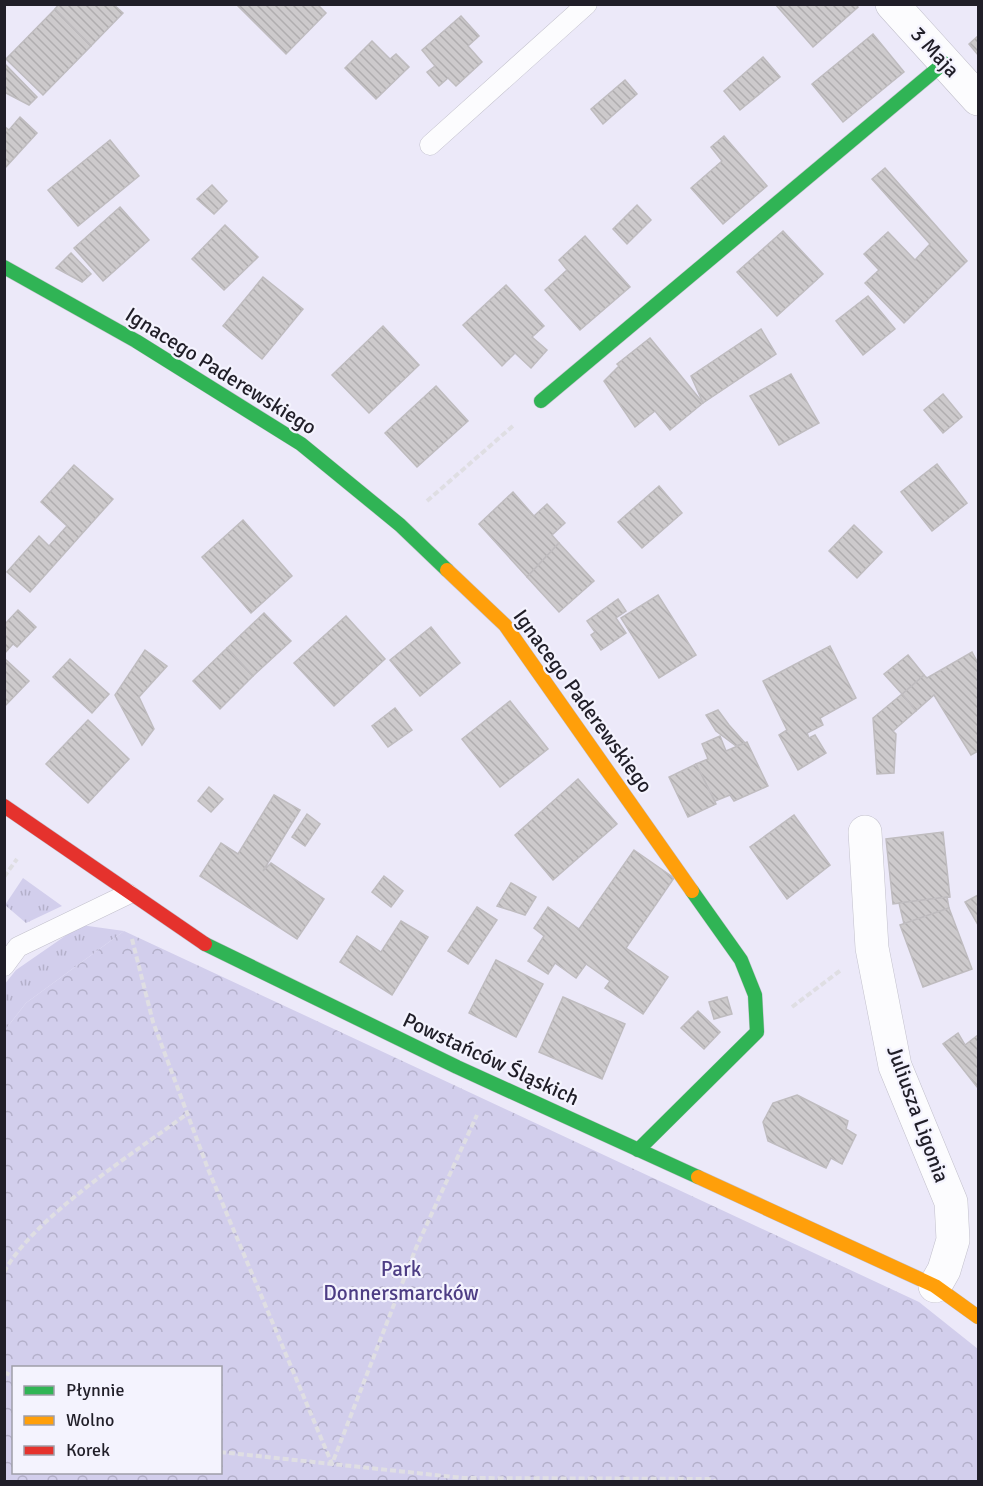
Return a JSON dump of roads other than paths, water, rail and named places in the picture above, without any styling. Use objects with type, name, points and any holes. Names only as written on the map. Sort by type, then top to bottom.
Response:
[{"type":"street","name":"3 Maja","points":[[892,4],[944,63],[976,91]]},
{"type":"street","points":[[540,401],[944,63]]},
{"type":"street","name":"Ignacego Paderewskiego","points":[[4,267],[136,341],[302,444],[400,525],[505,625],[741,960],[754,995],[757,1032],[638,1150]]},
{"type":"street","name":"Powstańców Śląskich","points":[[4,806],[128,894],[213,950],[494,1083],[935,1286],[978,1317]]},
{"type":"street","name":"Juliusza Ligonia","points":[[865,832],[872,948],[895,1066],[951,1202],[953,1240],[944,1270],[935,1286]]},
{"type":"lane","points":[[430,145],[586,4]]},
{"type":"lane","points":[[4,966],[18,947],[128,894]]},
{"type":"park label","name":"Park Donnersmarcków","points":[[401,1281]]}]
